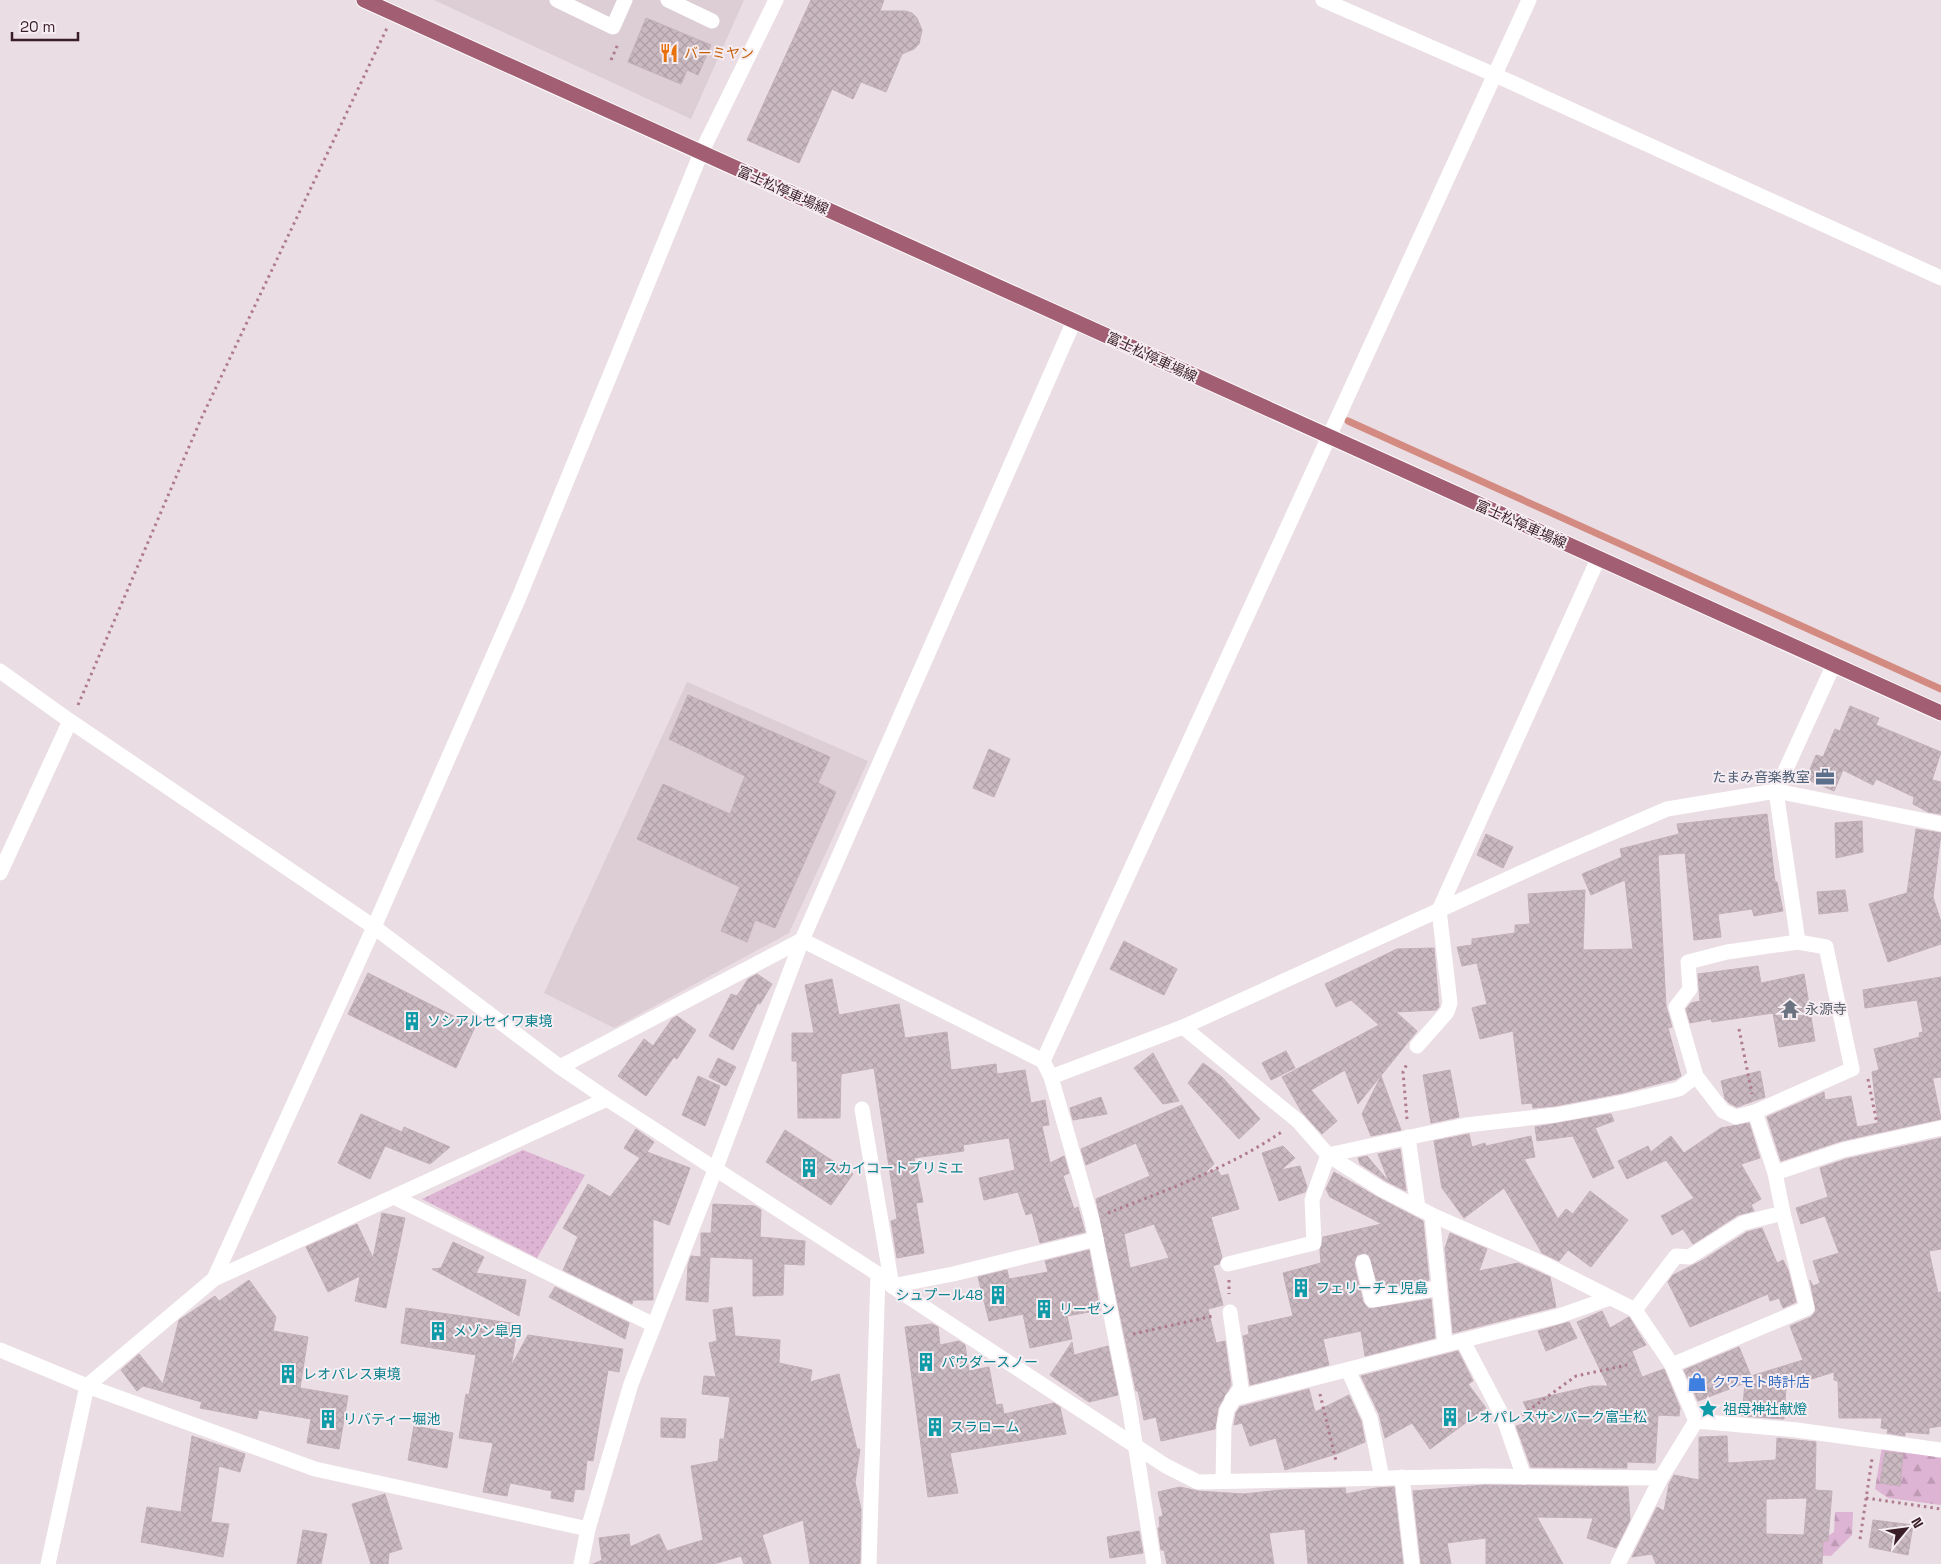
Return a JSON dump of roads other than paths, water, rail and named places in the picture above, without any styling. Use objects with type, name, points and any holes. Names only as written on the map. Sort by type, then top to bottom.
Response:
[{"type":"main road","name":"富士松停車場線","points":[[364,0],[1941,713]]},
{"type":"street","points":[[564,1],[613,27],[625,0]]},
{"type":"street","points":[[668,0],[712,21]]},
{"type":"street","points":[[214,1279],[374,926],[520,595],[701,153],[776,0]]},
{"type":"street","points":[[1323,0],[1495,75],[1941,278]]},
{"type":"street","points":[[1043,1061],[1529,0]]},
{"type":"street","points":[[581,1564],[588,1529],[631,1384],[802,940],[1074,321]]},
{"type":"street","points":[[1417,1046],[1447,1012],[1450,1003],[1439,910],[1598,559]]},
{"type":"street","points":[[1798,942],[1776,791],[1834,664]]},
{"type":"street","points":[[0,671],[70,721],[374,926],[560,1067],[607,1099],[878,1274],[892,1286],[1166,1466],[1198,1482],[1402,1477],[1661,1478]]},
{"type":"street","points":[[0,873],[70,721]]},
{"type":"street","points":[[1052,1077],[1184,1027],[1439,910],[1667,809],[1776,791],[1941,824]]},
{"type":"street","points":[[802,940],[1043,1061],[1052,1077],[1092,1220],[1136,1446],[1154,1564]]},
{"type":"street","points":[[560,1067],[802,940]]},
{"type":"street","points":[[1798,942],[1826,947],[1852,1069],[1756,1112],[1736,1117],[1723,1111],[1696,1076],[1676,1007],[1690,989],[1688,962],[1727,952],[1798,942]]},
{"type":"street","points":[[1184,1027],[1298,1121],[1328,1155],[1381,1189],[1432,1215],[1544,1264],[1634,1310],[1672,1365],[1696,1421]]},
{"type":"street","points":[[1328,1155],[1466,1125],[1556,1115],[1624,1102],[1679,1089],[1696,1076]]},
{"type":"street","points":[[48,1564],[87,1386],[214,1279],[607,1099]]},
{"type":"street","points":[[862,1109],[892,1286]]},
{"type":"street","points":[[1672,1365],[1807,1308],[1775,1173],[1756,1112]]},
{"type":"street","points":[[1775,1173],[1843,1150],[1941,1128]]},
{"type":"street","points":[[1408,1137],[1418,1208]]},
{"type":"street","points":[[1228,1264],[1314,1243],[1312,1200],[1328,1155]]},
{"type":"street","points":[[394,1197],[654,1325]]},
{"type":"street","points":[[1634,1310],[1676,1256],[1689,1257],[1743,1223],[1783,1213]]},
{"type":"street","points":[[1432,1215],[1446,1344]]},
{"type":"street","points":[[892,1286],[953,1274],[1096,1239]]},
{"type":"street","points":[[1363,1262],[1372,1300],[1439,1288]]},
{"type":"street","points":[[869,1564],[878,1274]]},
{"type":"street","points":[[1232,1399],[1317,1379],[1559,1316],[1610,1298]]},
{"type":"street","points":[[1223,1481],[1224,1426],[1227,1410],[1241,1387],[1230,1312]]},
{"type":"street","points":[[1463,1341],[1506,1426],[1524,1477]]},
{"type":"street","points":[[0,1350],[87,1386],[315,1469],[588,1529]]},
{"type":"street","points":[[1348,1370],[1370,1418],[1382,1478]]},
{"type":"street","points":[[1696,1421],[1797,1430],[1941,1450]]},
{"type":"street","points":[[1618,1564],[1661,1478],[1696,1421]]},
{"type":"street","points":[[1402,1477],[1412,1564]]},
{"type":"street","points":[[1626,1549],[1634,1564]]},
{"type":"waterway","points":[[1348,421],[1941,689]]},
{"type":"place","name":"バーミヤン","points":[[669,53]]},
{"type":"place","name":"たまみ音楽教室","points":[[1825,777]]},
{"type":"place","name":"永源寺","points":[[1790,1009]]},
{"type":"place","name":"ソシアルセイワ東境","points":[[412,1021]]},
{"type":"place","name":"スカイコートプリミエ","points":[[809,1168]]},
{"type":"place","name":"フェリーチェ児島","points":[[1301,1288]]},
{"type":"place","name":"シュプール48","points":[[998,1295]]},
{"type":"place","name":"リーゼン","points":[[1044,1309]]},
{"type":"place","name":"メゾン皐月","points":[[438,1331]]},
{"type":"place","name":"パウダースノー","points":[[926,1362]]},
{"type":"place","name":"レオパレス東境","points":[[288,1374]]},
{"type":"place","name":"クワモト時計店","points":[[1697,1382]]},
{"type":"place","name":"祖母神社献燈","points":[[1708,1409]]},
{"type":"place","name":"レオパレスサンパーク富士松","points":[[1450,1417]]},
{"type":"place","name":"リバティー堀池","points":[[328,1419]]},
{"type":"place","name":"スラローム","points":[[935,1427]]}]
